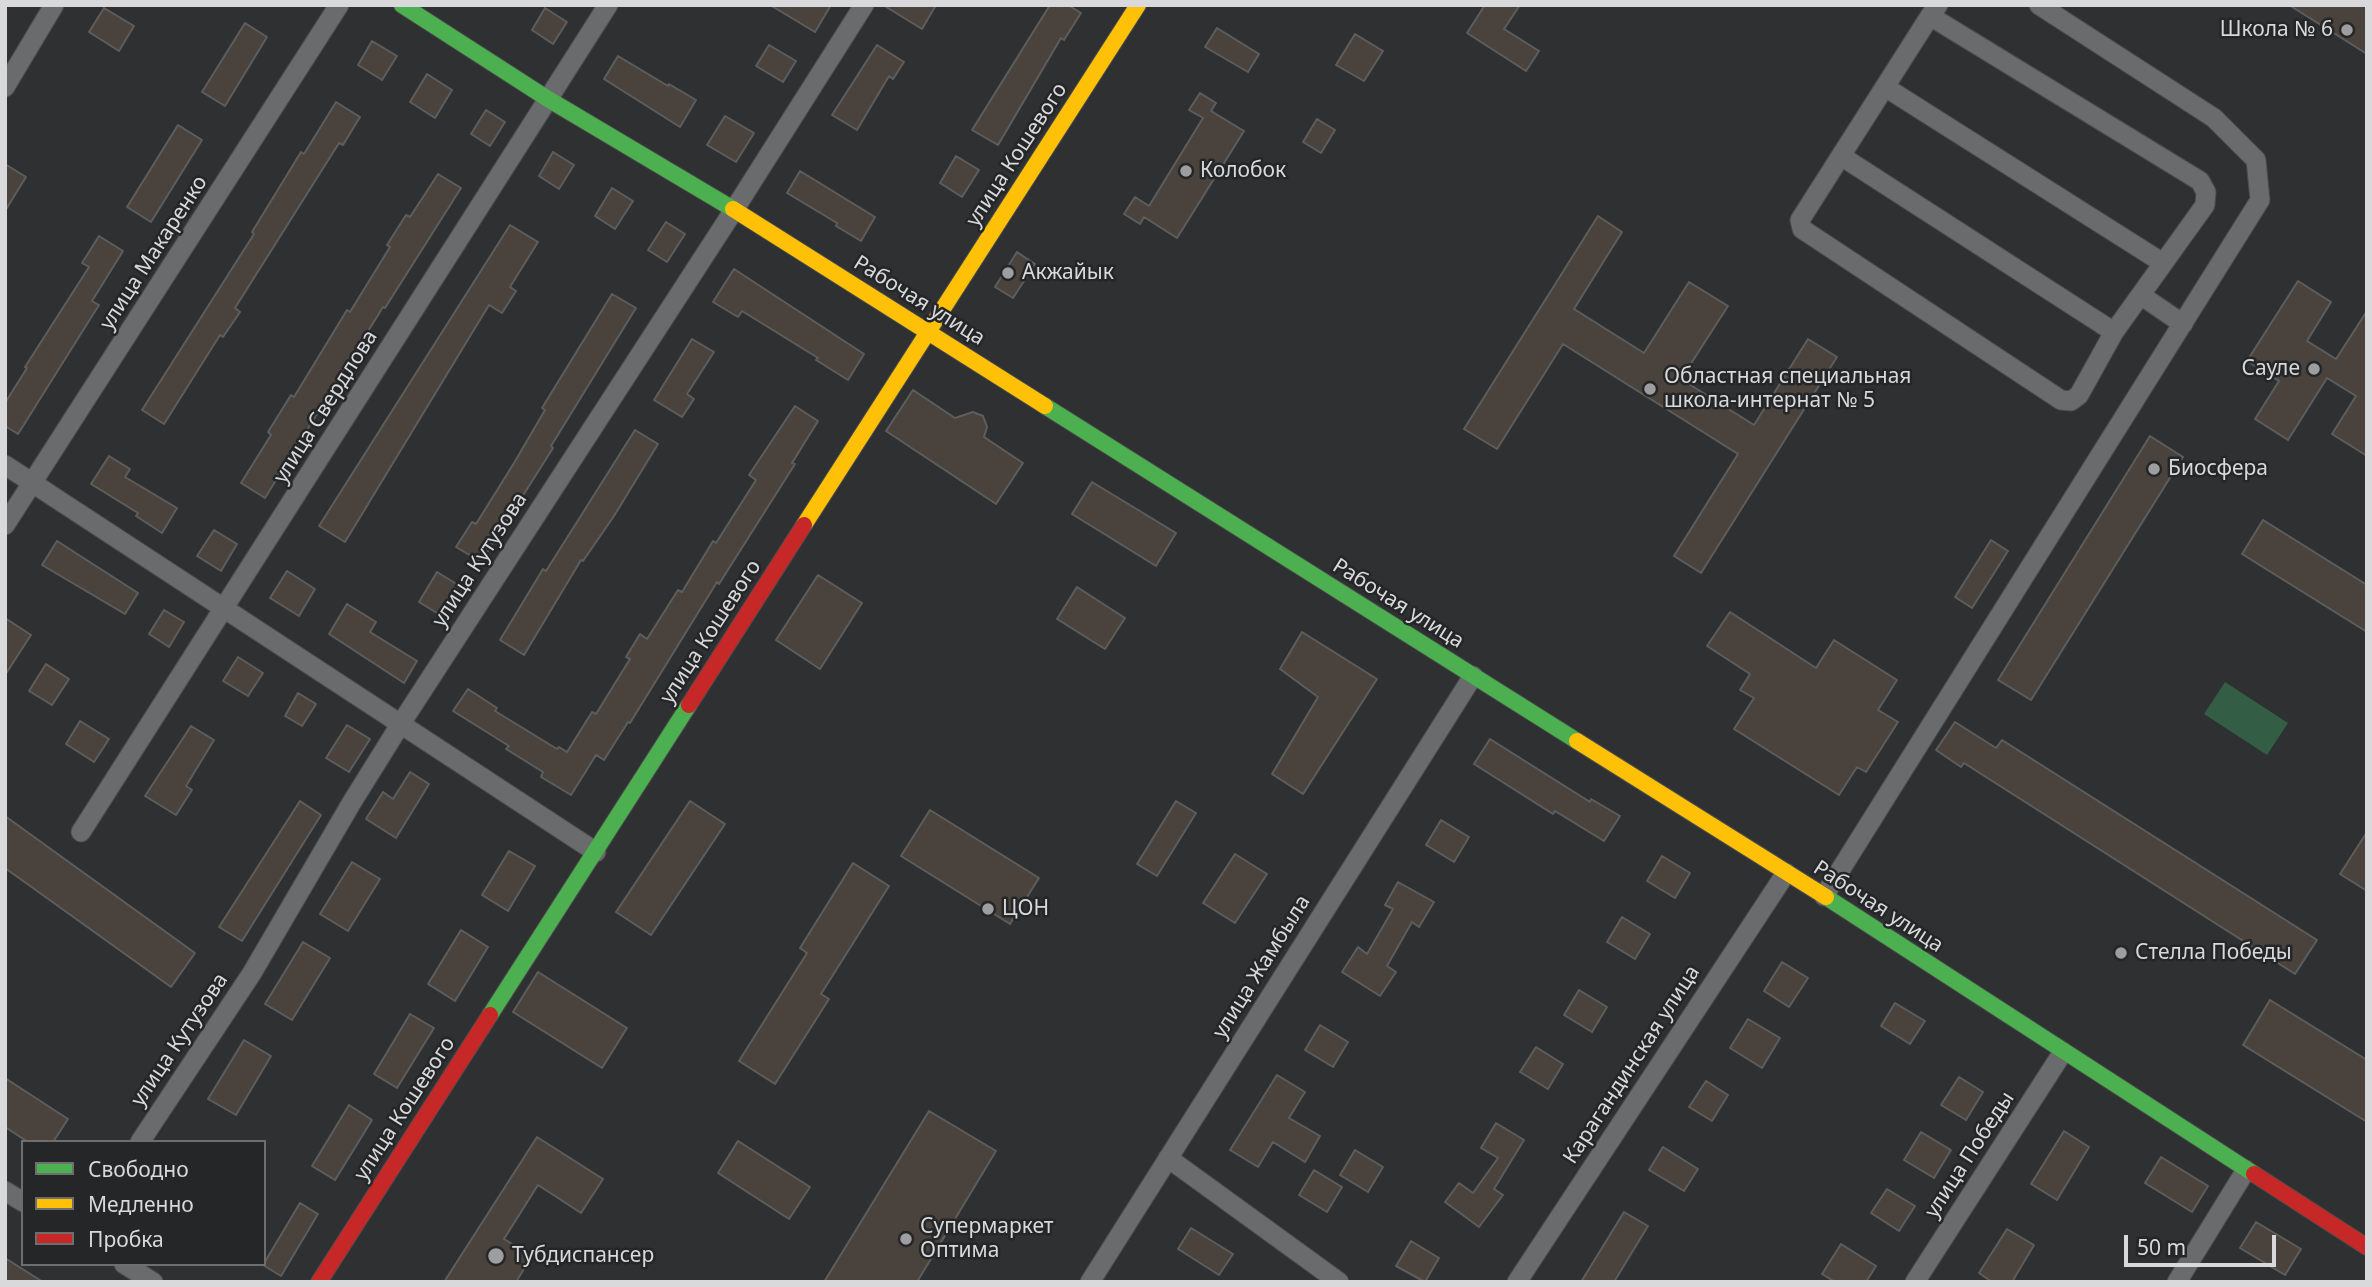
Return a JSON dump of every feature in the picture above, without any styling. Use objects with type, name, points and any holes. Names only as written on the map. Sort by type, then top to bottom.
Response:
[{"type":"street","points":[[5,87],[54,5]]},
{"type":"street","name":"улица Макаренко","points":[[5,525],[339,5]]},
{"type":"street","name":"Рабочая улица","points":[[402,5],[548,99],[734,210],[1824,896],[2367,1247]]},
{"type":"street","name":"улица Свердлова","points":[[81,832],[608,5]]},
{"type":"street","name":"улица Кутузова","points":[[140,1140],[252,973],[400,725],[864,5]]},
{"type":"street","name":"улица Кошевого","points":[[319,1282],[1139,5]]},
{"type":"street","points":[[1824,896],[2260,200],[2256,160],[2214,118],[2039,5]]},
{"type":"street","points":[[1934,11],[2200,181],[2206,192],[2205,205],[2114,332],[2079,395],[2071,401],[2061,400],[1802,229],[1800,220],[1934,11]]},
{"type":"street","points":[[1885,87],[2163,263]]},
{"type":"street","points":[[1841,156],[2114,332]]},
{"type":"street","points":[[2142,296],[2183,324]]},
{"type":"street","points":[[5,465],[596,852]]},
{"type":"street","name":"улица Жамбыла","points":[[1090,1282],[1473,676]]},
{"type":"street","name":"Карагандинская улица","points":[[1517,1282],[1786,873]]},
{"type":"street","name":"улица Победы","points":[[1915,1282],[2063,1052]]},
{"type":"street","points":[[1168,1158],[1339,1282]]},
{"type":"street","points":[[2177,1282],[2246,1170]]},
{"type":"street","points":[[5,1191],[21,1201]]},
{"type":"street","points":[[127,1266],[153,1282]]},
{"type":"green space","points":[[2225,682],[2288,723],[2267,755],[2204,714]]},
{"type":"building","points":[[770,5],[831,5],[815,32]]},
{"type":"building","points":[[883,5],[936,5],[922,29]]},
{"type":"building","points":[[1050,5],[1068,5],[1081,13],[1064,40],[1061,38],[998,145],[972,130]]},
{"type":"building","points":[[1485,5],[1520,5],[1504,29],[1539,51],[1526,71],[1467,33]]},
{"type":"building","name":"Школа № 6","points":[[2289,5],[2367,5],[2367,54]]},
{"type":"building","points":[[104,8],[134,26],[119,51],[89,32]]},
{"type":"building","points":[[545,8],[567,22],[553,44],[532,30]]},
{"type":"building","points":[[245,23],[267,37],[225,106],[202,92]]},
{"type":"building","points":[[1217,28],[1259,54],[1248,72],[1205,47]]},
{"type":"building","points":[[1355,34],[1383,51],[1364,81],[1336,65]]},
{"type":"building","points":[[372,41],[397,56],[382,80],[358,65]]},
{"type":"building","points":[[769,45],[796,61],[783,82],[756,66]]},
{"type":"building","points":[[877,45],[904,62],[893,79],[889,76],[857,130],[832,115]]},
{"type":"building","points":[[618,56],[696,100],[680,127],[604,79]]},
{"type":"building","points":[[427,74],[452,90],[435,118],[410,102]]},
{"type":"building","points":[[1200,93],[1216,103],[1211,111],[1244,131],[1177,238],[1144,217],[1140,224],[1124,214],[1135,197],[1149,206],[1203,118],[1189,110]]},
{"type":"building","points":[[336,102],[360,117],[343,145],[339,143],[235,308],[240,312],[223,337],[220,335],[164,424],[142,410],[254,234],[252,232],[301,152],[304,154]]},
{"type":"building","points":[[486,110],[505,122],[490,146],[471,134]]},
{"type":"building","points":[[725,116],[754,133],[736,162],[707,145]]},
{"type":"building","points":[[1317,119],[1335,130],[1321,153],[1303,142]]},
{"type":"building","points":[[178,125],[202,140],[151,222],[127,207]]},
{"type":"building","points":[[553,152],[574,165],[559,189],[539,176]]},
{"type":"building","points":[[956,156],[979,170],[962,197],[940,183]]},
{"type":"building","points":[[5,164],[26,177],[5,211]]},
{"type":"building","points":[[800,171],[875,217],[861,241],[787,193]]},
{"type":"building","points":[[438,174],[461,188],[385,308],[383,307],[265,498],[241,483],[271,435],[268,432],[291,395],[294,397],[347,310],[350,312],[390,247],[387,245],[406,215],[410,217]]},
{"type":"building","points":[[612,188],[633,201],[615,229],[595,216]]},
{"type":"building","points":[[1598,216],[1622,232],[1574,309],[1644,353],[1689,282],[1728,306],[1681,379],[1754,425],[1808,339],[1837,357],[1701,573],[1674,556],[1738,454],[1563,344],[1497,449],[1464,429]]},
{"type":"building","points":[[666,222],[685,234],[667,262],[648,250]]},
{"type":"building","points":[[510,225],[538,242],[510,287],[516,291],[502,313],[489,305],[345,542],[319,526]]},
{"type":"building","points":[[99,236],[123,251],[92,301],[99,305],[18,434],[5,426],[5,403],[89,267],[82,263]]},
{"type":"building","points":[[1017,252],[1035,264],[1013,298],[995,287]]},
{"type":"building","points":[[734,269],[864,354],[848,380],[742,311],[738,317],[713,302]]},
{"type":"building","name":"Сауле","points":[[2298,281],[2331,302],[2307,341],[2336,359],[2367,311],[2367,456],[2332,434],[2356,396],[2327,378],[2288,440],[2255,419],[2279,381],[2247,361]]},
{"type":"building","points":[[612,294],[636,308],[481,562],[456,547],[472,522],[476,524],[514,463],[545,410],[542,408]]},
{"type":"building","points":[[692,339],[714,352],[687,394],[694,399],[682,417],[654,400]]},
{"type":"building","points":[[913,390],[955,418],[973,412],[983,416],[987,427],[984,437],[1023,463],[996,504],[886,431]]},
{"type":"building","points":[[795,406],[818,421],[792,463],[795,464],[719,584],[717,582],[630,723],[628,722],[604,760],[596,755],[571,795],[541,777],[543,772],[506,749],[509,746],[453,711],[468,689],[497,708],[495,711],[557,749],[559,747],[567,752],[592,712],[596,714],[630,659],[626,657],[640,634],[647,639],[678,590],[682,592],[713,541],[716,543],[756,480],[749,475]]},
{"type":"building","points":[[635,430],[658,444],[614,516],[583,561],[581,560],[524,655],[500,640],[543,569],[546,571]]},
{"type":"building","points":[[2150,436],[2183,457],[2031,700],[1998,680]]},
{"type":"building","points":[[109,456],[130,469],[125,477],[177,508],[162,533],[136,516],[138,513],[91,484]]},
{"type":"building","points":[[1092,482],[1176,533],[1156,566],[1072,514]]},
{"type":"building","points":[[2263,520],[2367,585],[2367,632],[2242,554]]},
{"type":"building","points":[[214,530],[237,544],[221,571],[197,556]]},
{"type":"building","points":[[1991,540],[2008,551],[1972,608],[1955,597]]},
{"type":"building","points":[[57,541],[138,593],[125,614],[42,565]]},
{"type":"building","points":[[287,571],[315,589],[299,616],[270,598]]},
{"type":"building","points":[[437,572],[463,588],[445,618],[419,602]]},
{"type":"building","points":[[818,575],[862,603],[820,669],[776,640]]},
{"type":"building","points":[[1077,587],[1125,618],[1105,649],[1057,619]]},
{"type":"building","points":[[347,604],[376,622],[370,632],[417,661],[404,683],[329,634]]},
{"type":"building","points":[[164,610],[184,622],[169,647],[149,634]]},
{"type":"building","points":[[1730,612],[1816,668],[1834,640],[1897,680],[1878,710],[1898,722],[1866,772],[1857,767],[1839,795],[1734,729],[1754,698],[1740,690],[1750,674],[1707,646]]},
{"type":"building","points":[[5,618],[31,635],[5,675]]},
{"type":"building","points":[[1302,632],[1377,679],[1303,794],[1272,774],[1318,697],[1280,669]]},
{"type":"building","points":[[238,657],[263,673],[248,696],[223,681]]},
{"type":"building","points":[[46,664],[69,679],[52,705],[29,691]]},
{"type":"building","points":[[298,693],[316,704],[302,726],[285,716]]},
{"type":"building","points":[[80,721],[109,739],[94,762],[66,744]]},
{"type":"building","points":[[1955,722],[1996,748],[2002,740],[2317,940],[2295,974],[1964,763],[1961,767],[1936,750]]},
{"type":"building","points":[[347,725],[370,739],[349,772],[326,758]]},
{"type":"building","points":[[191,726],[214,740],[186,786],[192,790],[176,815],[145,796]]},
{"type":"building","points":[[1490,739],[1590,802],[1591,799],[1620,816],[1604,841],[1555,811],[1553,814],[1474,764]]},
{"type":"building","points":[[410,772],[429,784],[396,838],[366,819],[383,792],[393,799]]},
{"type":"building","points":[[300,801],[321,815],[242,941],[219,927]]},
{"type":"building","points":[[690,801],[725,824],[651,935],[616,912]]},
{"type":"building","points":[[1176,801],[1196,813],[1157,876],[1137,864]]},
{"type":"building","points":[[930,810],[1039,878],[1010,924],[901,856]]},
{"type":"building","points":[[5,816],[195,953],[171,987],[5,868]]},
{"type":"building","points":[[1441,820],[1469,837],[1454,862],[1426,845]]},
{"type":"building","points":[[2367,832],[2367,891],[2340,874]]},
{"type":"building","points":[[509,851],[535,866],[508,911],[482,895]]},
{"type":"building","points":[[1235,854],[1267,874],[1235,923],[1203,903]]},
{"type":"building","points":[[1662,856],[1690,873],[1675,898],[1647,881]]},
{"type":"building","points":[[352,862],[380,879],[348,931],[320,914]]},
{"type":"building","points":[[853,863],[889,886],[821,994],[829,999],[775,1084],[739,1061],[807,953],[800,948]]},
{"type":"building","points":[[1398,882],[1434,902],[1419,927],[1412,922],[1387,966],[1396,972],[1380,996],[1342,972],[1358,947],[1367,954],[1393,909],[1385,905]]},
{"type":"building","points":[[1622,917],[1650,934],[1635,959],[1607,942]]},
{"type":"building","points":[[461,930],[488,947],[455,1001],[428,984]]},
{"type":"building","points":[[303,942],[330,958],[292,1020],[265,1004]]},
{"type":"building","points":[[1782,962],[1808,978],[1789,1007],[1764,991]]},
{"type":"building","points":[[538,972],[627,1028],[602,1068],[513,1012]]},
{"type":"building","points":[[1579,990],[1607,1007],[1592,1032],[1564,1015]]},
{"type":"building","points":[[2270,1000],[2367,1060],[2367,1122],[2243,1045]]},
{"type":"building","points":[[1895,1003],[1925,1021],[1910,1044],[1881,1026]]},
{"type":"building","points":[[410,1014],[434,1028],[397,1088],[374,1074]]},
{"type":"building","points":[[1748,1019],[1780,1038],[1762,1068],[1730,1048]]},
{"type":"building","points":[[1320,1025],[1348,1042],[1333,1067],[1305,1050]]},
{"type":"building","points":[[244,1040],[271,1056],[236,1115],[208,1099]]},
{"type":"building","points":[[1536,1047],[1563,1064],[1548,1089],[1520,1072]]},
{"type":"building","points":[[1277,1075],[1305,1092],[1289,1118],[1320,1136],[1305,1162],[1273,1142],[1258,1167],[1230,1150]]},
{"type":"building","points":[[1959,1077],[1983,1092],[1966,1120],[1941,1105]]},
{"type":"building","points":[[5,1078],[68,1119],[54,1140],[25,1140],[5,1127]]},
{"type":"building","points":[[1706,1081],[1728,1095],[1712,1121],[1689,1107]]},
{"type":"building","points":[[349,1105],[372,1120],[335,1180],[312,1166]]},
{"type":"building","points":[[929,1111],[996,1151],[917,1282],[824,1282]]},
{"type":"building","points":[[1496,1123],[1524,1140],[1494,1189],[1503,1195],[1479,1227],[1445,1202],[1459,1183],[1473,1193],[1498,1158],[1481,1148]]},
{"type":"building","points":[[2064,1131],[2089,1147],[2057,1200],[2031,1184]]},
{"type":"building","points":[[1921,1132],[1951,1150],[1934,1178],[1904,1160]]},
{"type":"building","points":[[537,1137],[603,1179],[581,1213],[538,1185],[504,1239],[532,1256],[516,1282],[444,1282]]},
{"type":"building","points":[[738,1141],[810,1187],[789,1219],[718,1173]]},
{"type":"building","points":[[1663,1147],[1698,1169],[1684,1191],[1649,1170]]},
{"type":"building","points":[[1355,1150],[1383,1167],[1368,1192],[1340,1175]]},
{"type":"building","points":[[2161,1157],[2208,1186],[2192,1212],[2145,1183]]},
{"type":"building","points":[[1314,1170],[1342,1187],[1327,1212],[1299,1195]]},
{"type":"building","points":[[1887,1189],[1915,1206],[1899,1231],[1871,1213]]},
{"type":"building","points":[[300,1203],[318,1214],[281,1276],[265,1266]]},
{"type":"building","points":[[1624,1212],[1648,1226],[1614,1282],[1581,1282]]},
{"type":"building","points":[[2256,1222],[2301,1249],[2285,1275],[2240,1248]]},
{"type":"building","points":[[1191,1228],[1233,1254],[1219,1275],[1178,1249]]},
{"type":"building","points":[[2007,1229],[2034,1245],[2012,1282],[1992,1282],[1979,1273]]},
{"type":"building","points":[[1411,1241],[1439,1258],[1425,1282],[1396,1266]]},
{"type":"building","points":[[1841,1244],[1876,1266],[1866,1282],[1835,1282],[1822,1274]]},
{"type":"building","points":[[5,1258],[43,1282],[5,1282]]},
{"type":"traffic: fast","points":[[402,5],[548,99],[733,209]]},
{"type":"traffic: fast","points":[[1045,406],[1577,741]]},
{"type":"traffic: fast","points":[[490,1015],[689,705]]},
{"type":"traffic: fast","points":[[1826,897],[2254,1174]]},
{"type":"traffic: slow","points":[[804,525],[1138,5]]},
{"type":"traffic: slow","points":[[733,209],[1045,406]]},
{"type":"traffic: slow","points":[[1577,741],[1826,897]]},
{"type":"traffic: jam","points":[[689,705],[804,525]]},
{"type":"traffic: jam","points":[[319,1282],[490,1015]]},
{"type":"traffic: jam","points":[[2254,1174],[2367,1247]]},
{"type":"place","name":"Школа № 6","points":[[2347,30]]},
{"type":"place","name":"Колобок","points":[[1186,171]]},
{"type":"place","name":"Акжайык","points":[[1008,273]]},
{"type":"place","name":"Сауле","points":[[2314,369]]},
{"type":"place","name":"Областная специальная школа-интернат № 5","points":[[1650,389]]},
{"type":"place","name":"Биосфера","points":[[2154,469]]},
{"type":"place","name":"ЦОН","points":[[988,909]]},
{"type":"place","name":"Стелла Победы","points":[[2121,953]]},
{"type":"place","name":"Супермаркет Оптима","points":[[906,1239]]},
{"type":"place","name":"Тубдиспансер","points":[[496,1256]]}]
